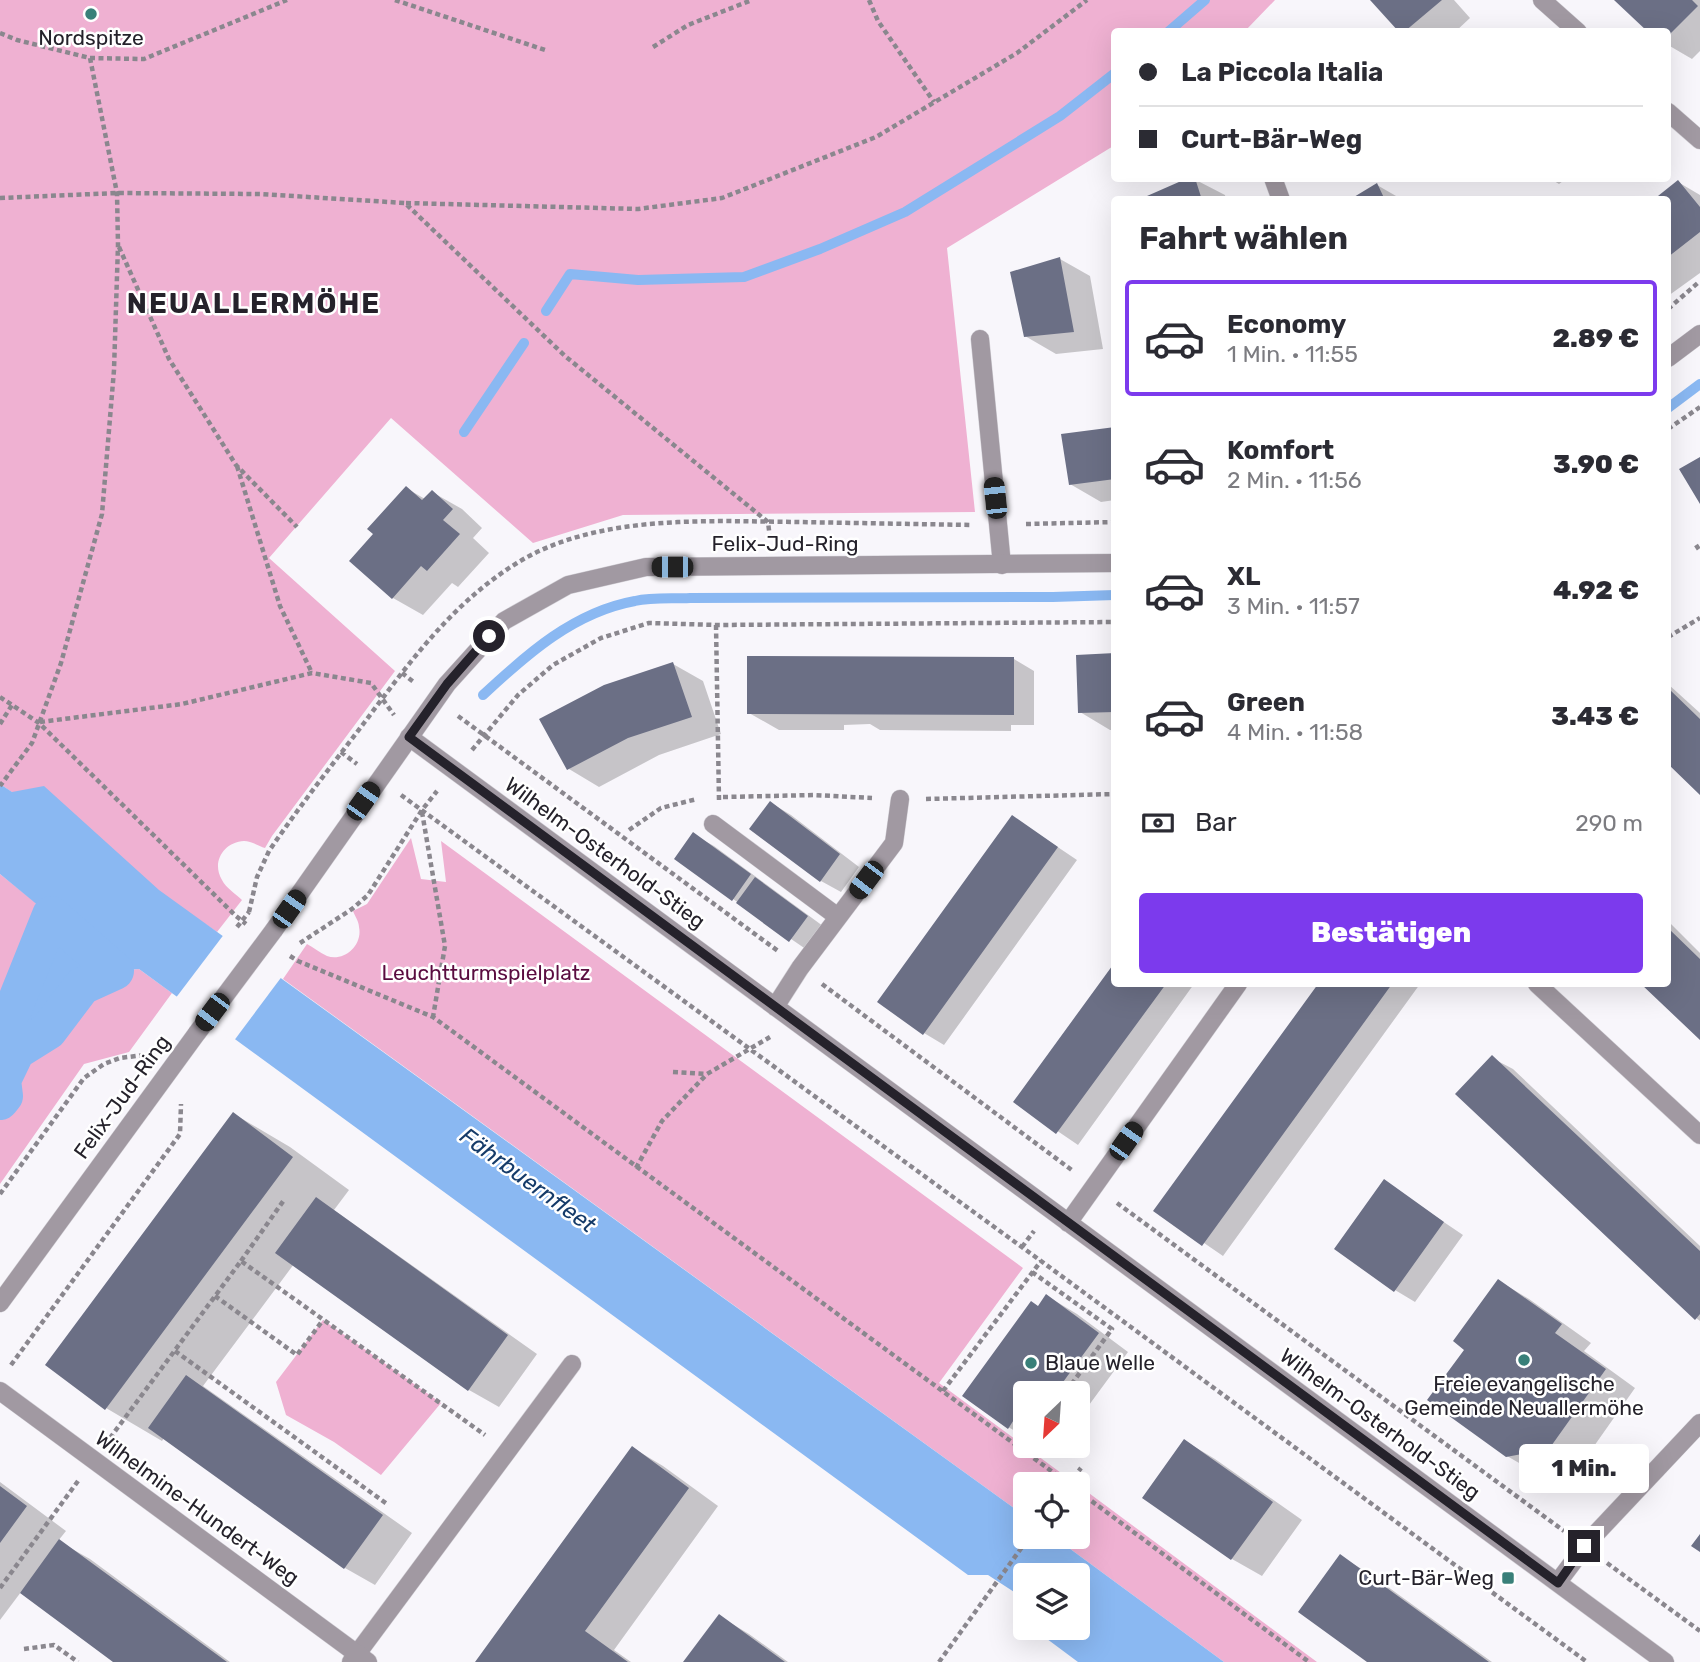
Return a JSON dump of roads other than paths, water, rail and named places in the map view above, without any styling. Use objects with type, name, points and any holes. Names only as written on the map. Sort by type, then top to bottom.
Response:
[{"type":"street","points":[[1542,0],[1573,28]]},
{"type":"street","points":[[1671,115],[1700,140]]},
{"type":"street","points":[[1671,357],[1700,334]]},
{"type":"street","points":[[980,339],[1002,565]]},
{"type":"street","name":"Felix-Jud-Ring","points":[[0,1303],[274,930],[436,698],[504,621],[568,585],[646,567],[1111,563]]},
{"type":"street","name":"Wilhelm-Osterhold-Stieg","points":[[409,737],[1665,1662]]},
{"type":"street","points":[[775,1006],[800,968],[894,843],[900,799]]},
{"type":"street","points":[[713,824],[838,917]]},
{"type":"street","points":[[1068,1223],[1236,987]]},
{"type":"street","points":[[1540,987],[1700,1135]]},
{"type":"street","points":[[358,1659],[572,1364]]},
{"type":"street","name":"Wilhelmine-Hundert-Weg","points":[[0,1391],[358,1659]]},
{"type":"street","points":[[1558,1583],[1584,1546],[1700,1423]]},
{"type":"water","name":"Fährbuernfleet","points":[[0,784],[12,792],[44,786],[159,890],[1013,1507],[1013,1549],[1070,1549],[1089,1563],[1013,1563],[1013,1591],[988,1575],[968,1575],[139,969],[115,971],[82,986],[48,1031],[16,1051],[2,1079],[4,1096],[0,1101],[0,1030],[14,1007],[51,916],[0,874]]},
{"type":"water","points":[[1090,1563],[1224,1662],[1078,1662],[1048,1640],[1090,1640]]},
{"type":"waterway","points":[[1173,28],[1205,0]]},
{"type":"waterway","points":[[546,311],[570,274],[638,280],[744,277],[820,249],[905,212],[1060,116],[1111,76]]},
{"type":"waterway","points":[[464,432],[524,343]]},
{"type":"waterway","points":[[1671,406],[1700,384]]},
{"type":"waterway","points":[[483,695],[534,650],[572,625],[613,607],[642,600],[1111,595]]},
{"type":"waterway","points":[[0,1030],[14,1007],[51,915],[115,971],[82,986],[48,1031],[16,1051],[2,1080],[4,1096],[0,1101]]},
{"type":"place","name":"Nordspitze","points":[[91,14]]},
{"type":"place","name":"Freie evangelische Gemeinde Neuallermöhe","points":[[1524,1360]]},
{"type":"place","name":"Blaue Welle","points":[[1031,1363]]},
{"type":"place","name":"Curt-Bär-Weg","points":[[1508,1578]]},
{"type":"district","name":"NEUALLERMÖHE","points":[[254,303]]},
{"type":"park label","name":"Leuchtturmspielplatz","points":[[486,973]]}]
